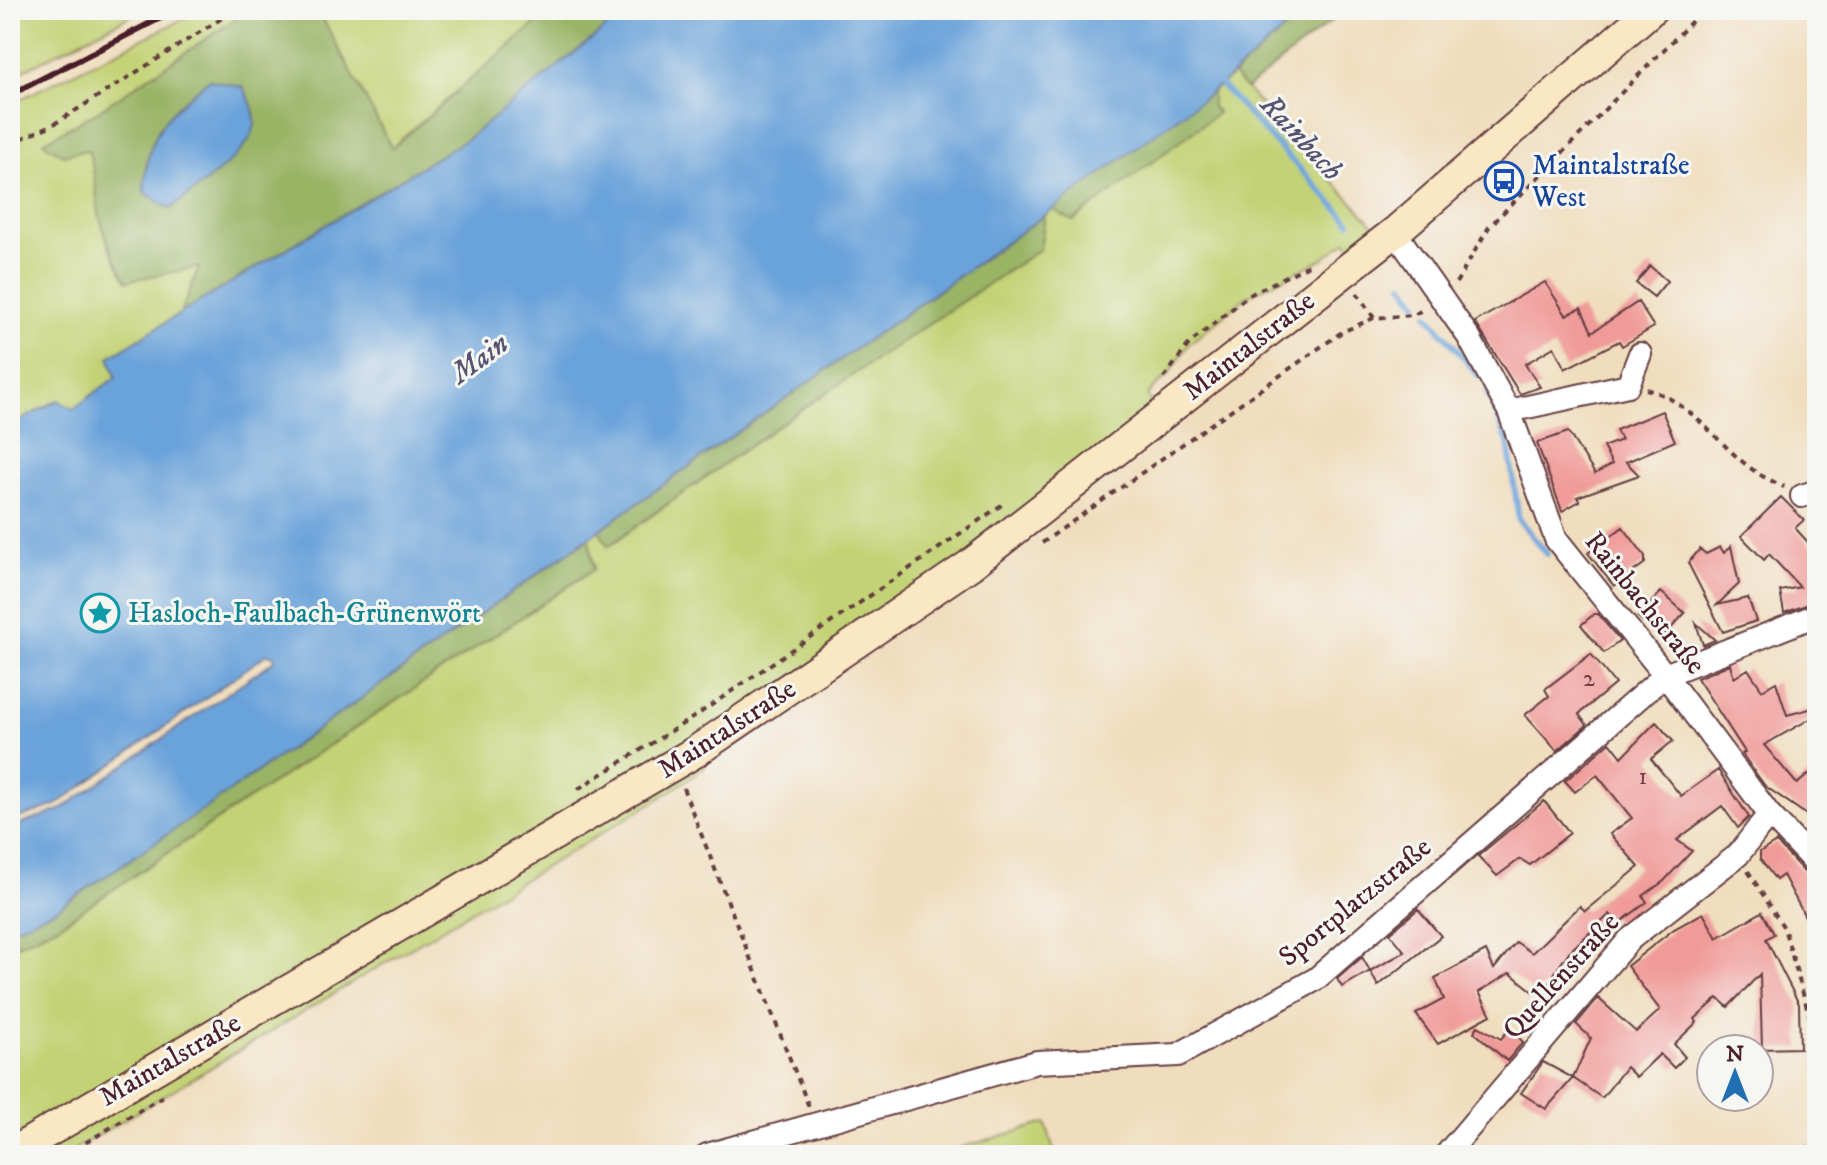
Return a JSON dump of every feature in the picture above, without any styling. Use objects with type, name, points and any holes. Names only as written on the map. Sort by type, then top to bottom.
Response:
[{"type":"main road","name":"Maintalstraße","points":[[10,1154],[695,752],[970,565],[1395,232],[1651,10]]},
{"type":"street","name":"Rainbachstraße","points":[[1395,232],[1468,336],[1509,411],[1556,539],[1665,675],[1769,814]]},
{"type":"street","points":[[1509,411],[1628,385],[1640,354]]},
{"type":"street","name":"Sportplatzstraße","points":[[707,1155],[1037,1062],[1178,1055],[1316,979],[1665,675],[1817,615]]},
{"type":"street","points":[[1769,814],[1817,865]]},
{"type":"street","name":"Quellenstraße","points":[[1446,1155],[1629,940],[1738,855],[1769,814]]},
{"type":"path","points":[[10,144],[54,124],[235,10]]},
{"type":"path","points":[[1344,273],[1374,318],[1414,315],[1441,298],[1454,287],[1489,227],[1703,10]]},
{"type":"path","points":[[1158,385],[1189,344],[1249,295],[1310,265]]},
{"type":"path","points":[[1628,385],[1658,392],[1712,432],[1755,472],[1809,494]]},
{"type":"path","points":[[571,793],[697,715],[1015,496]]},
{"type":"path","points":[[681,784],[816,1124]]},
{"type":"path","points":[[1738,855],[1784,928],[1817,1042]]},
{"type":"green space","points":[[142,10],[10,77],[10,12]]},
{"type":"green space","points":[[201,10],[249,10],[95,113],[44,142],[63,155],[88,149],[96,170],[99,216],[127,280],[200,266],[181,313],[110,357],[116,377],[71,412],[58,400],[10,426],[10,185],[17,169],[10,162],[10,104]]},
{"type":"green space","points":[[249,10],[318,10],[392,148],[551,10],[628,10],[467,139],[181,313],[199,267],[127,281],[102,226],[88,150],[63,155],[43,142],[95,113]],"holes":[[[209,80],[243,87],[170,209],[144,191],[149,154],[169,115]]]},
{"type":"green space","points":[[318,10],[551,10],[391,148]]},
{"type":"green space","points":[[1307,10],[1345,10],[1246,89],[1233,75]]},
{"type":"green space","points":[[1233,75],[1387,239],[1363,257],[1346,241],[1323,259],[1249,295],[1189,344],[1169,374],[1147,395],[1160,416],[696,753],[705,768],[657,800],[65,1155],[10,1155],[10,948],[58,926],[594,569],[589,538],[599,530],[609,546],[796,413],[1040,249],[1045,215],[1052,209],[1073,221],[1218,112],[1212,107],[1212,92]]},
{"type":"green space","points":[[1212,92],[1212,107],[1218,113],[1073,221],[1052,209]]},
{"type":"green space","points":[[1045,215],[1040,249],[796,413],[608,546],[599,530]]},
{"type":"green space","points":[[589,538],[594,569],[58,926],[10,948],[10,930],[55,910],[209,806]]},
{"type":"green space","points":[[1046,1123],[1055,1155],[935,1155]]},
{"type":"green space","points":[[1817,1146],[1817,1155],[1683,1155]]},
{"type":"water","name":"Main","points":[[628,10],[1307,10],[1212,92],[1045,215],[209,806],[55,910],[10,930],[10,828],[60,810],[275,660],[274,656],[267,654],[56,805],[10,821],[10,426],[58,400],[73,409],[116,377],[109,357],[467,139]]},
{"type":"water","points":[[209,80],[243,87],[254,113],[252,134],[234,158],[170,209],[144,192],[149,155],[169,115]]},
{"type":"building","points":[[1650,266],[1667,281],[1654,297],[1636,283]]},
{"type":"building","points":[[1545,282],[1566,315],[1581,308],[1592,332],[1638,302],[1654,327],[1622,346],[1619,341],[1565,369],[1554,347],[1525,364],[1540,387],[1520,394],[1475,322]]},
{"type":"building","points":[[1662,411],[1675,441],[1626,462],[1639,475],[1577,497],[1580,501],[1562,511],[1537,443],[1568,432],[1595,474],[1612,464],[1603,447],[1621,440],[1616,430]]},
{"type":"building","points":[[1781,497],[1804,520],[1795,528],[1817,552],[1817,601],[1784,613],[1780,591],[1800,587],[1769,554],[1764,560],[1741,536]]},
{"type":"building","points":[[1623,527],[1645,556],[1645,563],[1614,586],[1588,553]]},
{"type":"building","points":[[1731,546],[1739,584],[1717,605],[1748,598],[1756,621],[1723,632],[1688,563],[1700,549],[1706,554],[1720,547],[1724,553]]},
{"type":"building","points":[[1661,592],[1685,613],[1662,638],[1638,617]]},
{"type":"building","points":[[1598,614],[1620,641],[1604,653],[1581,625]]},
{"type":"building","points":[[1696,623],[1715,640],[1703,645]]},
{"type":"building","points":[[1591,654],[1615,684],[1579,714],[1587,725],[1557,751],[1525,715],[1549,696],[1545,689]]},
{"type":"building","points":[[1730,664],[1734,678],[1748,669],[1762,690],[1776,682],[1787,715],[1817,707],[1817,715],[1764,745],[1797,784],[1817,767],[1817,822],[1765,786],[1742,754],[1745,752],[1697,678]]},
{"type":"building","points":[[1656,722],[1673,741],[1651,759],[1681,796],[1718,770],[1749,817],[1738,828],[1722,806],[1677,840],[1692,851],[1664,881],[1643,896],[1647,902],[1618,924],[1610,914],[1569,952],[1554,974],[1558,978],[1534,992],[1510,973],[1479,992],[1491,1015],[1438,1044],[1416,1014],[1444,999],[1435,978],[1486,951],[1494,969],[1516,942],[1532,953],[1580,906],[1585,911],[1639,867],[1610,834],[1632,818],[1597,775],[1575,792],[1565,781],[1610,742],[1622,757]]},
{"type":"building","points":[[1544,801],[1570,833],[1530,865],[1520,859],[1497,876],[1478,856]]},
{"type":"building","points":[[1776,842],[1807,875],[1817,879],[1817,939],[1783,875],[1776,880],[1760,859],[1760,852]]},
{"type":"building","points":[[1418,909],[1441,936],[1378,986],[1370,971],[1405,952],[1390,933]]},
{"type":"building","points":[[1762,912],[1774,934],[1766,939],[1799,1004],[1800,1048],[1775,1049],[1775,1033],[1762,1033],[1760,974],[1728,1007],[1718,998],[1695,1019],[1697,1022],[1674,1044],[1685,1057],[1674,1068],[1660,1054],[1636,1077],[1626,1067],[1602,1098],[1573,1078],[1591,1038],[1576,1024],[1598,998],[1636,1032],[1660,1010],[1627,966],[1674,929],[1703,913],[1717,938]]},
{"type":"building","points":[[1362,957],[1370,971],[1342,987],[1337,979]]},
{"type":"building","points":[[1478,1026],[1501,1039],[1510,1028],[1523,1042],[1507,1061],[1474,1032]]},
{"type":"building","points":[[1543,1062],[1573,1078],[1546,1109],[1521,1093]]},
{"type":"waterway","name":"Rainbach","points":[[1220,84],[1350,222]]},
{"type":"waterway","name":"Rainbach","points":[[1403,284],[1417,303]]},
{"type":"waterway","name":"Rainbach","points":[[1428,315],[1478,375]]},
{"type":"waterway","name":"Rainbach","points":[[1487,392],[1508,442],[1519,520],[1547,554]]},
{"type":"railway","points":[[10,95],[176,10]]},
{"type":"place","name":"Maintalstraße West","points":[[1504,181]]},
{"type":"place","name":"Hasloch-Faulbach-Grünenwört","points":[[100,613]]}]
